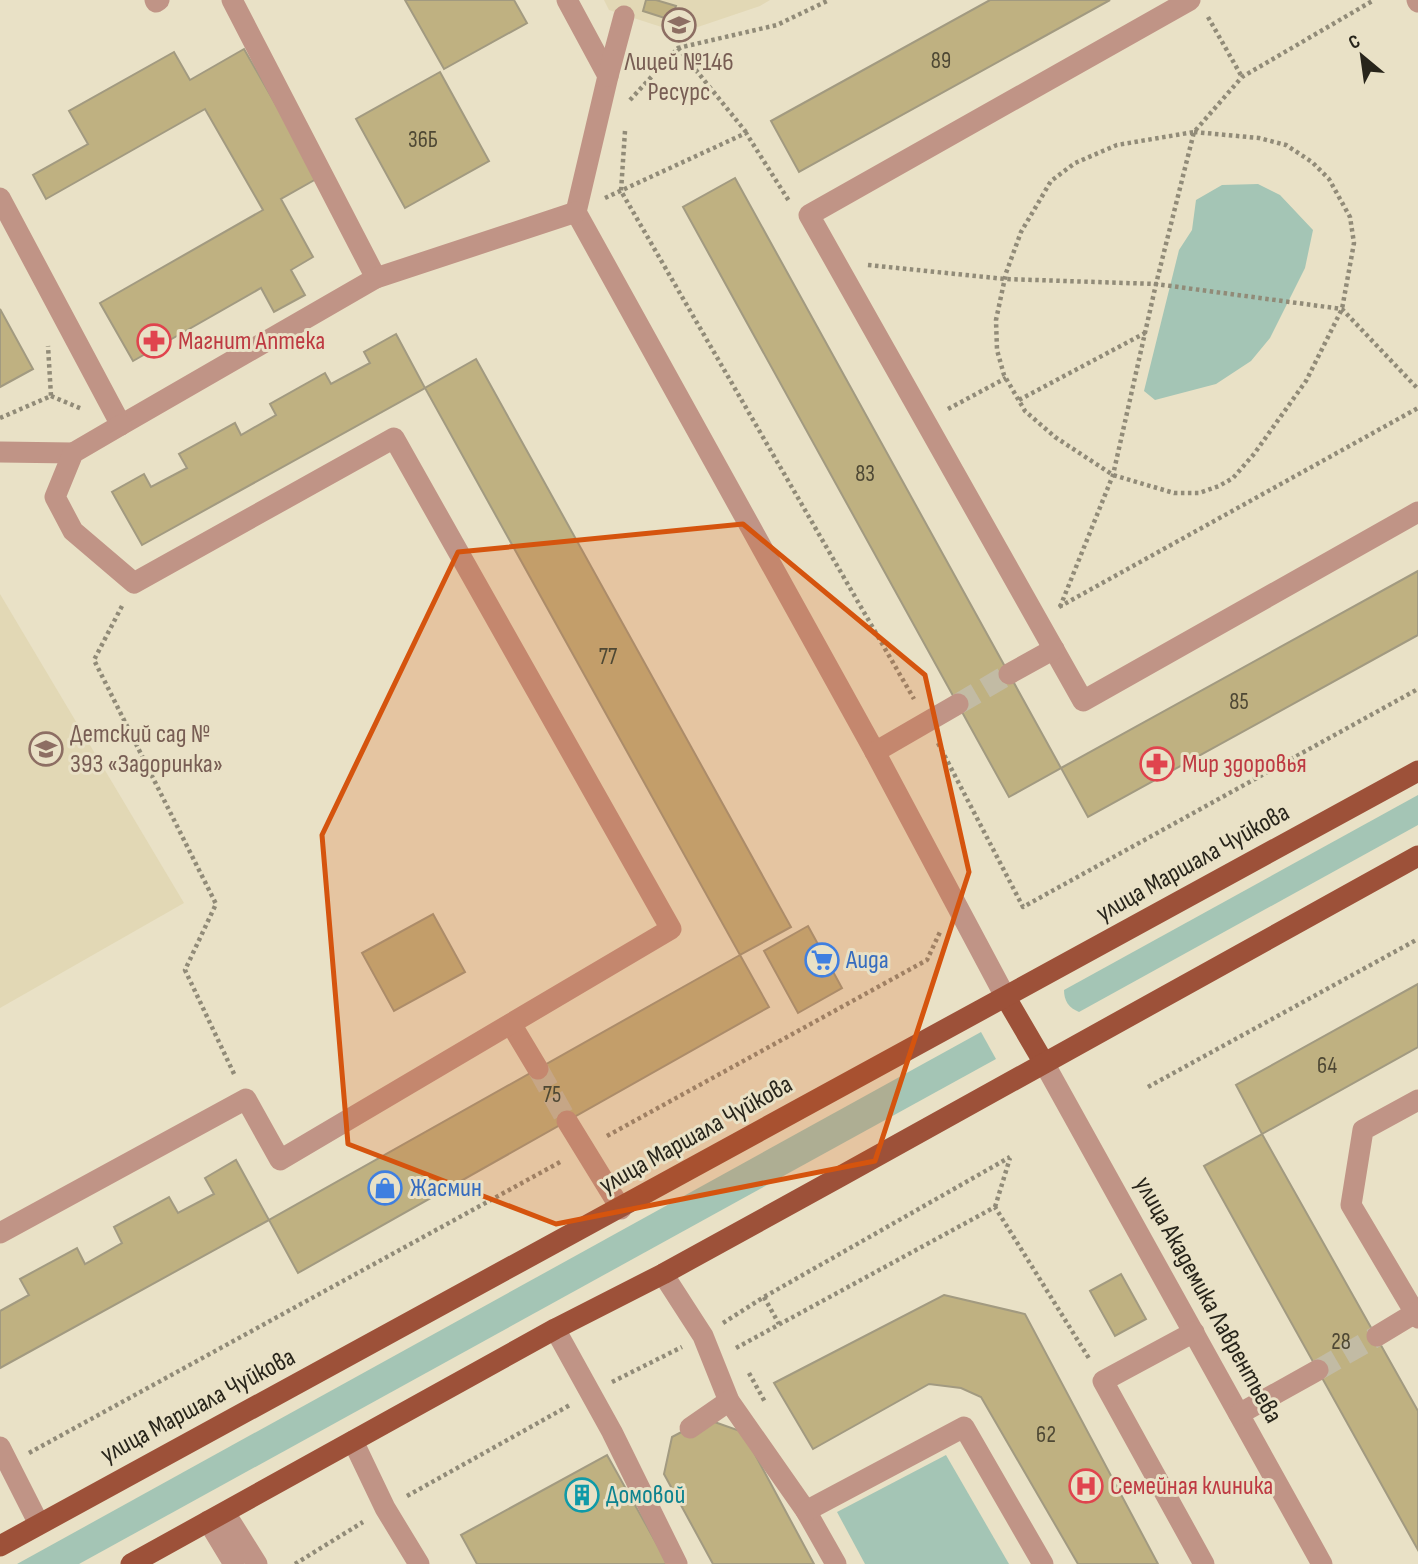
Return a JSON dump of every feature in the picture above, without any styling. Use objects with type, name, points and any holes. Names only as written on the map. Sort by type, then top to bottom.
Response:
[{"type":"main road","name":"улица Маршала Чуйкова","points":[[0,1546],[621,1209],[1418,771]]},
{"type":"main road","points":[[131,1564],[156,1558],[216,1517],[555,1329],[663,1274],[1418,856]]},
{"type":"main road","points":[[1006,998],[1044,1063]]},
{"type":"street","points":[[232,0],[376,278]]},
{"type":"street","points":[[567,0],[608,76]]},
{"type":"street","points":[[1198,6],[809,215],[1083,701],[1418,512]]},
{"type":"street","points":[[624,16],[576,212],[874,752],[1006,998]]},
{"type":"street","points":[[0,198],[121,425]]},
{"type":"street","points":[[0,452],[73,453],[376,278],[576,212]]},
{"type":"street","points":[[0,1233],[246,1099],[280,1160],[671,929],[394,438],[134,583],[73,531],[55,497],[73,453]]},
{"type":"street","points":[[1009,674],[1054,649]]},
{"type":"street","points":[[874,752],[958,704]]},
{"type":"street","points":[[511,1024],[538,1069]]},
{"type":"street","name":"улица Академика Лаврентьева","points":[[1044,1063],[1322,1564]]},
{"type":"street","points":[[1377,1336],[1416,1315],[1352,1205],[1363,1130],[1418,1100]]},
{"type":"street","points":[[567,1121],[621,1209]]},
{"type":"street","points":[[663,1274],[704,1336],[729,1401],[806,1511],[836,1564]]},
{"type":"street","points":[[555,1329],[612,1432],[677,1564]]},
{"type":"street","points":[[1194,1332],[1103,1381],[1205,1564]]},
{"type":"street","points":[[1239,1414],[1318,1370]]},
{"type":"street","points":[[725,1426],[729,1401]]},
{"type":"street","points":[[690,1427],[729,1401]]},
{"type":"street","points":[[806,1511],[964,1427],[1043,1564]]},
{"type":"street","points":[[353,1441],[385,1508],[419,1564]]},
{"type":"street","points":[[5,1455],[39,1524]]},
{"type":"street","points":[[216,1517],[233,1564]]},
{"type":"street","points":[[216,1517],[257,1564]]},
{"type":"path","points":[[626,103],[678,48],[777,25],[829,0]]},
{"type":"path","points":[[1060,607],[1113,475],[1194,132],[1242,77],[1374,0]]},
{"type":"path","points":[[1198,6],[1242,77]]},
{"type":"path","points":[[678,48],[746,133],[792,206],[809,215]]},
{"type":"path","points":[[625,128],[621,191],[927,722],[1023,908],[1418,689]]},
{"type":"path","points":[[1194,132],[1259,138],[1286,145],[1312,162],[1329,180],[1350,217],[1354,243],[1342,309],[1306,381],[1254,454],[1233,478],[1199,493],[1174,493],[1113,475],[1055,437],[1025,411],[1006,378],[998,350],[996,320],[1005,279],[1021,232],[1051,181],[1075,163],[1117,145],[1194,132]]},
{"type":"path","points":[[576,212],[746,133]]},
{"type":"path","points":[[835,261],[1005,279],[1156,284],[1342,309],[1418,389]]},
{"type":"path","points":[[1019,400],[1145,333]]},
{"type":"path","points":[[0,418],[51,396],[48,342]]},
{"type":"path","points":[[926,422],[1006,378]]},
{"type":"path","points":[[1038,621],[1418,408]]},
{"type":"path","points":[[134,583],[94,660],[216,904],[186,970],[246,1099]]},
{"type":"path","points":[[1148,1087],[1418,939]]},
{"type":"path","points":[[5,1455],[584,1149],[927,960]]},
{"type":"path","points":[[295,1564],[385,1508],[589,1394],[704,1336],[764,1297],[1010,1157],[995,1207],[735,1349],[742,1360]]},
{"type":"path","points":[[995,1207],[1103,1381]]},
{"type":"path","points":[[764,1297],[779,1324]]},
{"type":"path","points":[[748,1372],[769,1408]]},
{"type":"highlighted area","points":[[743,524],[925,675],[969,872],[875,1161],[556,1224],[348,1144],[322,835],[458,552]]},
{"type":"shaded area","name":"Лицей №146 Ресурс","points":[[604,0],[770,0],[760,6],[680,33],[609,10]]},
{"type":"shaded area","name":"Детский сад № 393 «Задоринка»","points":[[0,594],[184,903],[0,1008]]},
{"type":"green space","points":[[1258,184],[1280,195],[1313,230],[1305,268],[1270,338],[1251,361],[1216,384],[1155,400],[1144,391],[1179,250],[1192,230],[1196,200],[1222,185]]},
{"type":"green space","points":[[1418,795],[1418,825],[1079,1012],[1068,1004],[1064,990]]},
{"type":"green space","points":[[981,1032],[996,1059],[79,1564],[17,1564]]},
{"type":"green space","points":[[946,1455],[1009,1564],[865,1564],[837,1512]]},
{"type":"building","points":[[405,0],[514,0],[527,23],[444,69]]},
{"type":"building","points":[[646,0],[676,6],[671,20],[643,11]]},
{"type":"building","points":[[990,0],[1110,0],[799,172],[771,121]]},
{"type":"building","points":[[244,49],[318,178],[281,199],[313,257],[291,270],[305,295],[274,312],[261,288],[133,361],[100,303],[263,210],[205,109],[46,199],[33,175],[88,144],[69,111],[174,52],[190,80]]},
{"type":"building","points":[[440,72],[489,161],[405,208],[356,119]]},
{"type":"building","points":[[735,178],[1061,768],[1009,797],[683,207]]},
{"type":"building","points":[[0,309],[33,369],[0,387]]},
{"type":"building","points":[[396,334],[425,388],[142,545],[112,492],[144,474],[151,487],[187,468],[179,454],[235,423],[241,435],[276,415],[270,404],[325,373],[331,384],[370,363],[364,352]]},
{"type":"building","points":[[476,359],[791,927],[740,955],[425,388]]},
{"type":"building","points":[[1418,571],[1418,635],[1088,817],[1061,768]]},
{"type":"building","points":[[433,914],[465,972],[394,1011],[362,953]]},
{"type":"building","points":[[808,926],[842,988],[798,1013],[764,951]]},
{"type":"building","points":[[740,955],[769,1007],[298,1273],[269,1220]]},
{"type":"building","points":[[1418,984],[1418,1047],[1262,1134],[1236,1085]]},
{"type":"building","points":[[1262,1134],[1418,1411],[1418,1550],[1204,1166]]},
{"type":"building","points":[[236,1160],[269,1220],[0,1368],[0,1311],[29,1295],[20,1279],[77,1248],[85,1264],[122,1243],[114,1227],[169,1197],[178,1213],[214,1194],[205,1178]]},
{"type":"building","points":[[1121,1274],[1146,1319],[1115,1336],[1090,1291]]},
{"type":"building","points":[[944,1295],[1025,1314],[1158,1564],[1078,1564],[981,1397],[961,1388],[929,1384],[813,1449],[774,1383]]},
{"type":"building","points":[[706,1419],[743,1432],[814,1564],[713,1564],[664,1474],[672,1437]]},
{"type":"building","name":"Домовой","points":[[607,1455],[668,1564],[477,1564],[461,1535]]},
{"type":"tunnel","points":[[958,704],[1009,674]]},
{"type":"tunnel","points":[[538,1069],[567,1121]]},
{"type":"tunnel","points":[[1318,1370],[1377,1336]]},
{"type":"place","name":"Лицей №146 Ресурс","points":[[679,25]]},
{"type":"place","name":"Магнит Аптека","points":[[154,341]]},
{"type":"place","name":"Детский сад № 393 «Задоринка»","points":[[46,749]]},
{"type":"place","name":"Мир здоровья","points":[[1157,764]]},
{"type":"place","name":"Аида","points":[[822,960]]},
{"type":"place","name":"Жасмин","points":[[385,1188]]},
{"type":"place","name":"Семейная клиника","points":[[1086,1486]]},
{"type":"place","name":"Домовой","points":[[582,1495]]}]
